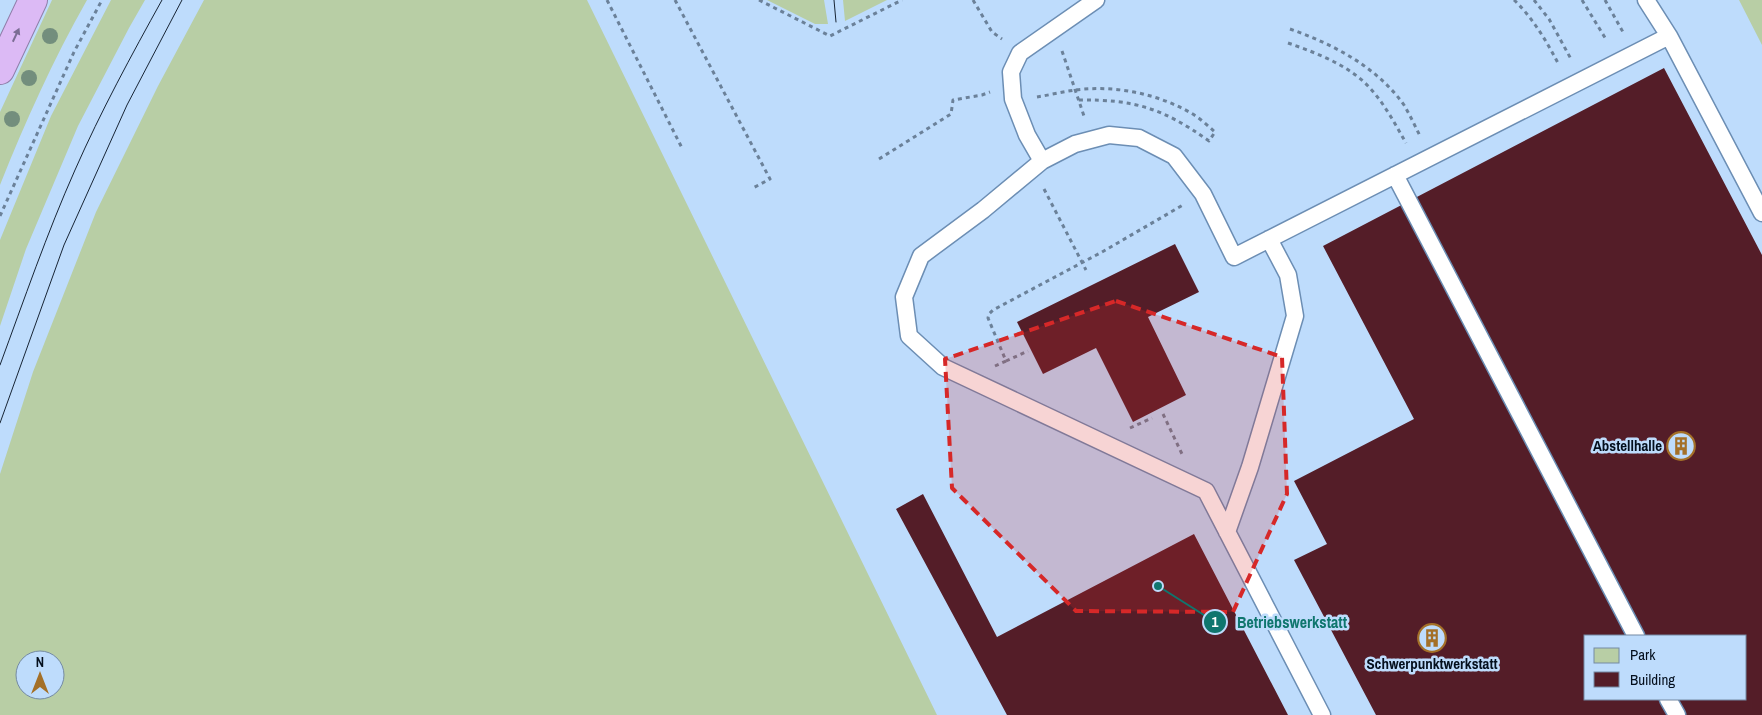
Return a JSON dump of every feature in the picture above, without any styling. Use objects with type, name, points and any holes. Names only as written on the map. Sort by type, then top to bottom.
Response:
[{"type":"highway","points":[[0,70],[33,0]]},
{"type":"lane","points":[[1038,165],[1014,101],[1011,72],[1020,53],[1096,0]]},
{"type":"lane","points":[[1646,0],[1669,36],[1762,214]]},
{"type":"lane","points":[[1322,715],[1206,492],[943,367],[909,336],[904,297],[921,256],[983,210],[1038,165],[1075,144],[1109,135],[1139,138],[1174,156],[1203,194],[1234,257],[1669,36]]},
{"type":"lane","points":[[1395,175],[1635,635]]},
{"type":"lane","points":[[1227,532],[1250,467],[1296,316],[1288,275],[1269,239]]},
{"type":"lane","points":[[1669,700],[1677,715]]},
{"type":"path","points":[[0,216],[74,52],[102,0]]},
{"type":"path","points":[[607,0],[682,148]]},
{"type":"path","points":[[675,0],[770,179],[753,188]]},
{"type":"path","points":[[759,0],[830,36],[902,0]]},
{"type":"path","points":[[973,0],[992,32],[1020,53]]},
{"type":"path","points":[[1514,0],[1524,10],[1576,83]]},
{"type":"path","points":[[1534,0],[1549,19],[1576,83]]},
{"type":"path","points":[[1582,0],[1620,60]]},
{"type":"path","points":[[1605,0],[1634,53]]},
{"type":"path","points":[[1055,29],[1092,140]]},
{"type":"path","points":[[1290,29],[1318,39],[1351,56],[1385,84],[1404,106],[1424,160]]},
{"type":"path","points":[[1288,43],[1327,57],[1364,82],[1424,160]]},
{"type":"path","points":[[879,159],[951,114],[953,100],[982,95],[1012,84]]},
{"type":"path","points":[[1014,101],[1075,90],[1103,89],[1134,92],[1153,97],[1192,114],[1216,132],[1209,141],[1187,126],[1159,111],[1133,103],[1104,99],[1078,100]]},
{"type":"path","points":[[1038,165],[1086,270]]},
{"type":"path","points":[[1006,361],[988,318],[993,310],[1083,262],[1203,194]]},
{"type":"path","points":[[966,377],[1028,351]]},
{"type":"path","points":[[1163,414],[1169,426]]},
{"type":"highlighted area","points":[[1116,301],[1282,357],[1287,494],[1233,612],[1076,611],[952,488],[945,359]]},
{"type":"green space","points":[[52,0],[87,0],[40,91],[0,185],[0,112]]},
{"type":"green space","points":[[111,0],[145,0],[78,126],[26,249],[0,326],[0,240],[51,116]]},
{"type":"green space","points":[[204,0],[587,0],[937,715],[0,715],[0,474],[33,372],[96,212],[158,86]]},
{"type":"green space","points":[[767,0],[824,0],[828,24],[815,24]]},
{"type":"green space","points":[[843,0],[887,0],[845,21]]},
{"type":"green space","points":[[1739,0],[1762,0],[1762,45]]},
{"type":"building","points":[[1664,68],[1762,255],[1762,715],[1376,715],[1294,560],[1327,544],[1294,481],[1414,419],[1323,246]]},
{"type":"building","points":[[1175,244],[1199,292],[1148,317],[1186,395],[1133,422],[1096,348],[1043,374],[1017,322]]},
{"type":"building","points":[[923,494],[997,637],[1194,534],[1288,715],[1007,715],[896,509]]},
{"type":"tram line","points":[[0,365],[45,242],[75,170],[106,105],[162,0]]},
{"type":"tram line","points":[[0,423],[64,245],[127,105],[182,0]]},
{"type":"tram line","points":[[834,0],[836,22]]},
{"type":"place","name":"Abstellhalle","points":[[1681,446]]},
{"type":"place","name":"Betriebswerkstatt","points":[[1158,586]]},
{"type":"place","name":"Schwerpunktwerkstatt","points":[[1432,638]]}]
